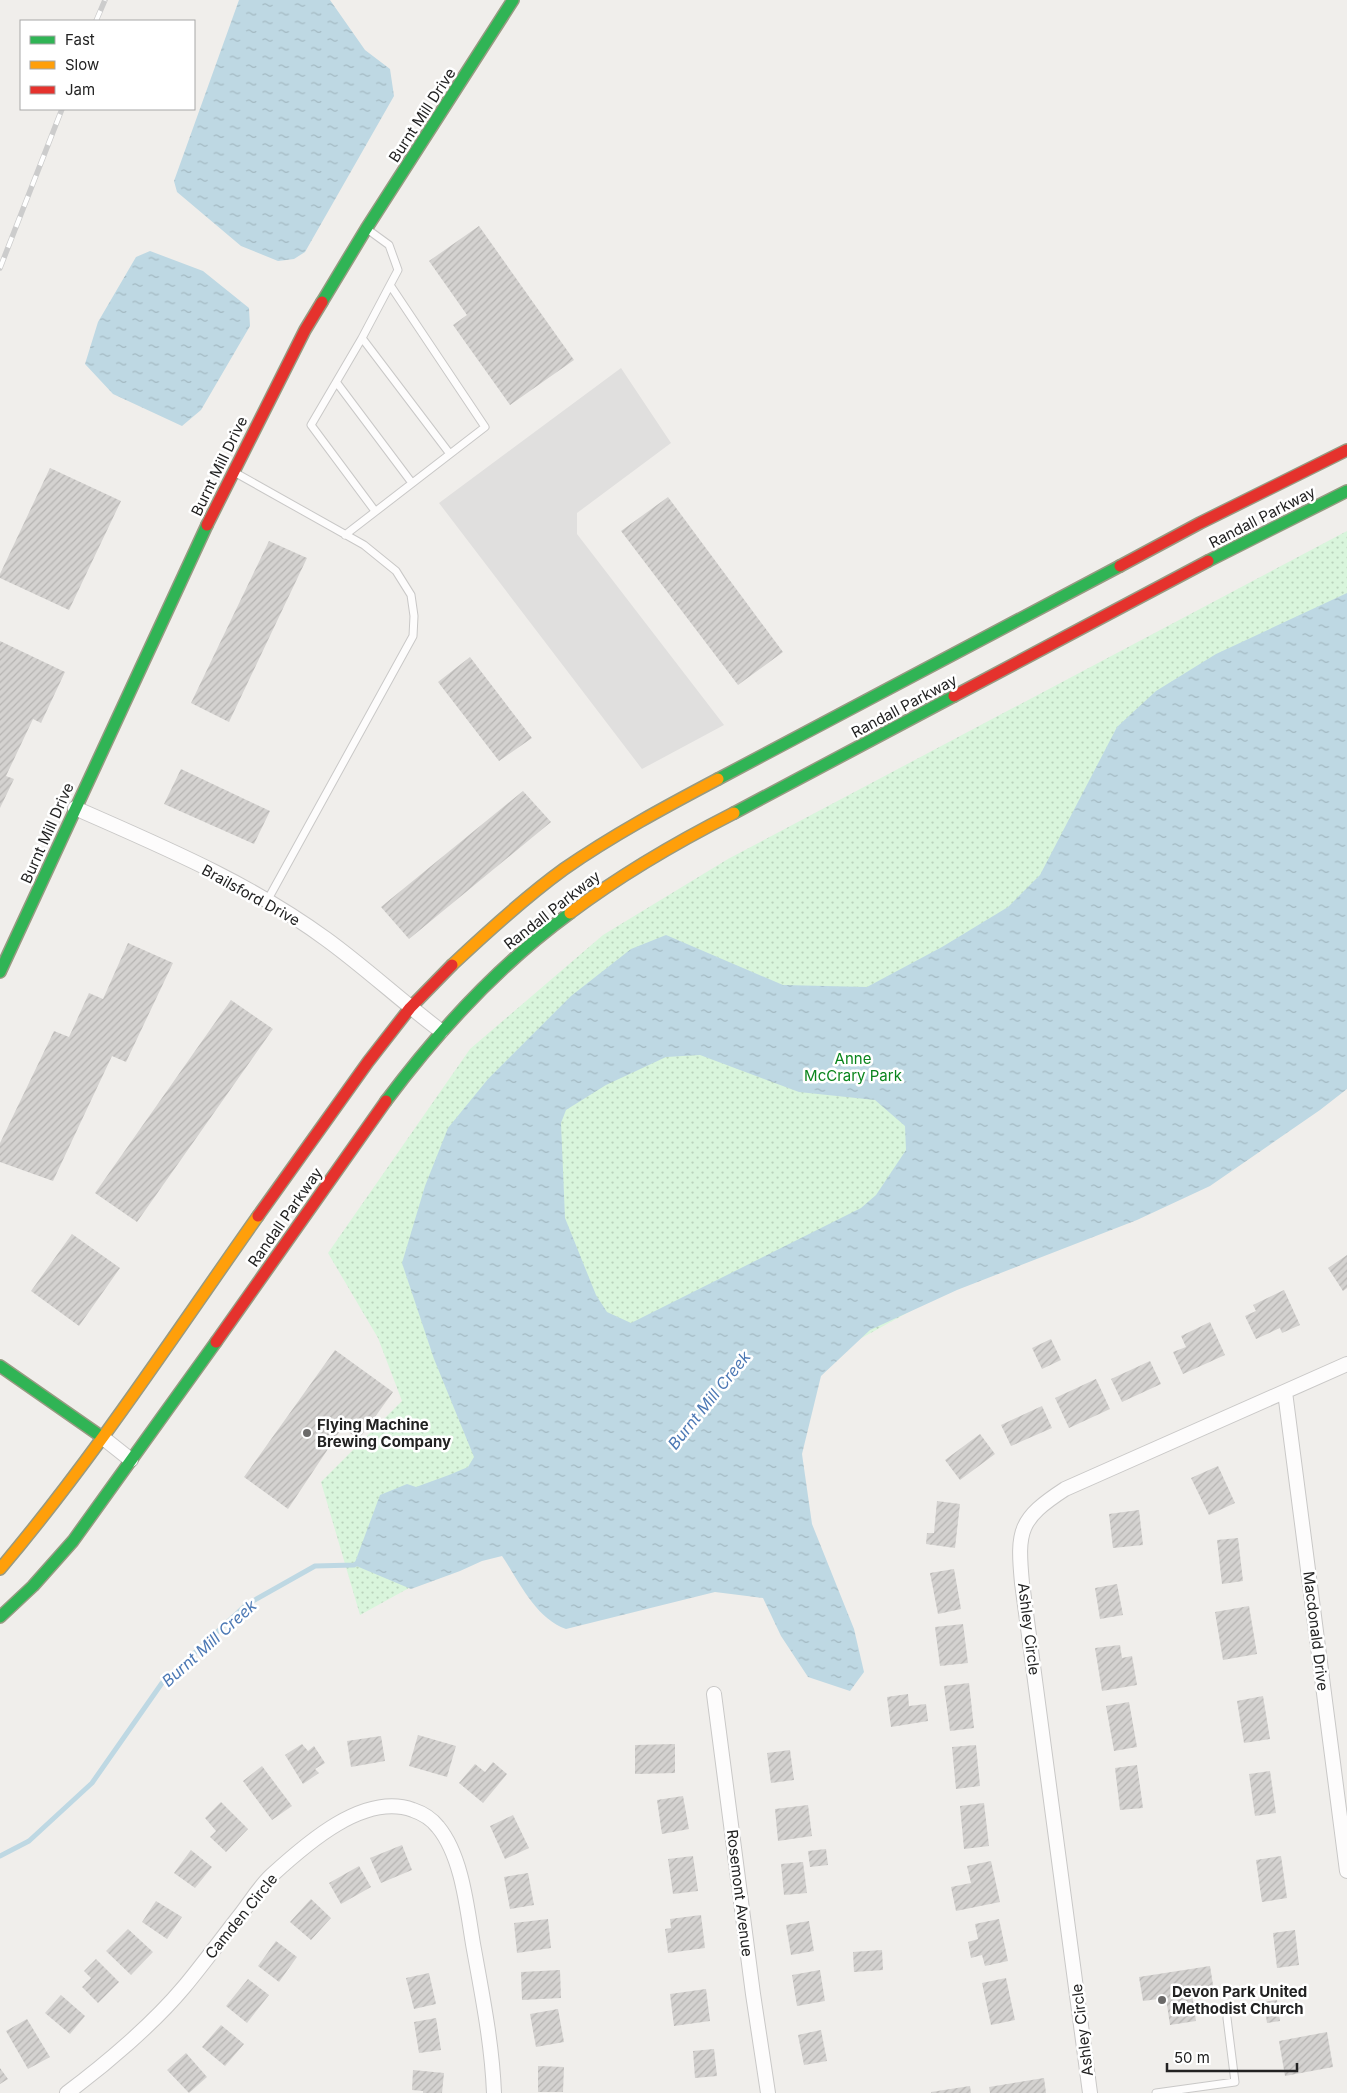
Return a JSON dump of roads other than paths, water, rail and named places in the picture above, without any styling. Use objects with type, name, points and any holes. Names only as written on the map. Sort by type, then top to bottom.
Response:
[{"type":"main road","name":"Burnt Mill Drive","points":[[0,972],[233,472],[305,330],[366,229],[514,0]]},
{"type":"main road","name":"Randall Parkway","points":[[0,1569],[27,1537],[102,1437],[309,1144],[410,1008],[440,976],[501,920],[563,870],[630,826],[1200,523],[1347,450]]},
{"type":"main road","name":"Randall Parkway","points":[[0,1617],[21,1599],[65,1552],[408,1072],[442,1031],[481,990],[538,937],[588,898],[635,866],[1261,533],[1347,491]]},
{"type":"main road","points":[[0,1366],[102,1437]]},
{"type":"street","name":"Brailsford Drive","points":[[75,808],[159,846],[267,901],[326,939],[410,1008],[442,1031]]},
{"type":"street","name":"Ashley Circle","points":[[1090,2093],[1022,1583],[1020,1546],[1022,1533],[1028,1518],[1065,1489],[1347,1364]]},
{"type":"street","name":"Macdonald Drive","points":[[1286,1392],[1347,1871]]},
{"type":"street","points":[[102,1437],[132,1460]]},
{"type":"street","name":"Rosemont Avenue","points":[[714,1694],[768,2093]]},
{"type":"street","name":"Camden Circle","points":[[67,2093],[132,2039],[182,1989],[271,1876],[333,1826],[370,1809],[402,1806],[421,1813],[430,1819],[444,1835],[452,1852],[463,1888],[488,2028],[493,2063],[494,2093]]},
{"type":"lane","points":[[366,229],[389,245],[398,270],[337,383],[311,425],[374,512]]},
{"type":"lane","points":[[345,534],[484,427],[390,286]]},
{"type":"lane","points":[[362,338],[450,454]]},
{"type":"lane","points":[[337,383],[412,483]]},
{"type":"lane","points":[[233,472],[364,545],[396,571],[411,595],[414,616],[413,636],[267,901]]},
{"type":"lane","points":[[1156,2093],[1235,2082],[1227,2018]]},
{"type":"water","points":[[239,0],[330,0],[365,50],[390,69],[394,96],[305,252],[294,259],[278,261],[241,246],[177,192],[174,181]]},
{"type":"water","points":[[150,251],[203,271],[249,308],[250,326],[201,410],[182,426],[113,394],[85,364],[98,322],[136,257]]},
{"type":"water","name":"Anne McCrary Park","points":[[1347,593],[1347,1089],[1320,1110],[1210,1186],[1137,1220],[957,1290],[870,1330],[821,1376],[802,1454],[812,1524],[854,1629],[864,1672],[850,1691],[808,1677],[781,1636],[763,1598],[715,1592],[566,1629],[555,1624],[537,1608],[502,1556],[482,1561],[411,1589],[354,1565],[380,1495],[407,1484],[416,1487],[449,1475],[468,1467],[474,1457],[434,1359],[402,1263],[425,1186],[448,1128],[488,1079],[571,996],[631,949],[666,935],[783,985],[867,987],[942,947],[1008,907],[1040,875],[1117,727],[1156,691],[1216,654]],"holes":[[[700,1055],[799,1092],[875,1100],[905,1126],[906,1150],[876,1195],[861,1208],[631,1323],[607,1312],[596,1295],[565,1218],[561,1123],[566,1110],[606,1085],[666,1057]]]},
{"type":"waterway","name":"Burnt Mill Creek","points":[[0,1856],[29,1841],[92,1783],[162,1683],[246,1605],[315,1566],[354,1565],[360,1562]]},
{"type":"railway","points":[[96,20],[105,0]]},
{"type":"railway","points":[[0,268],[62,110]]},
{"type":"place","name":"Flying Machine Brewing Company","points":[[307,1433]]},
{"type":"place","name":"Devon Park United Methodist Church","points":[[1162,2000]]}]
